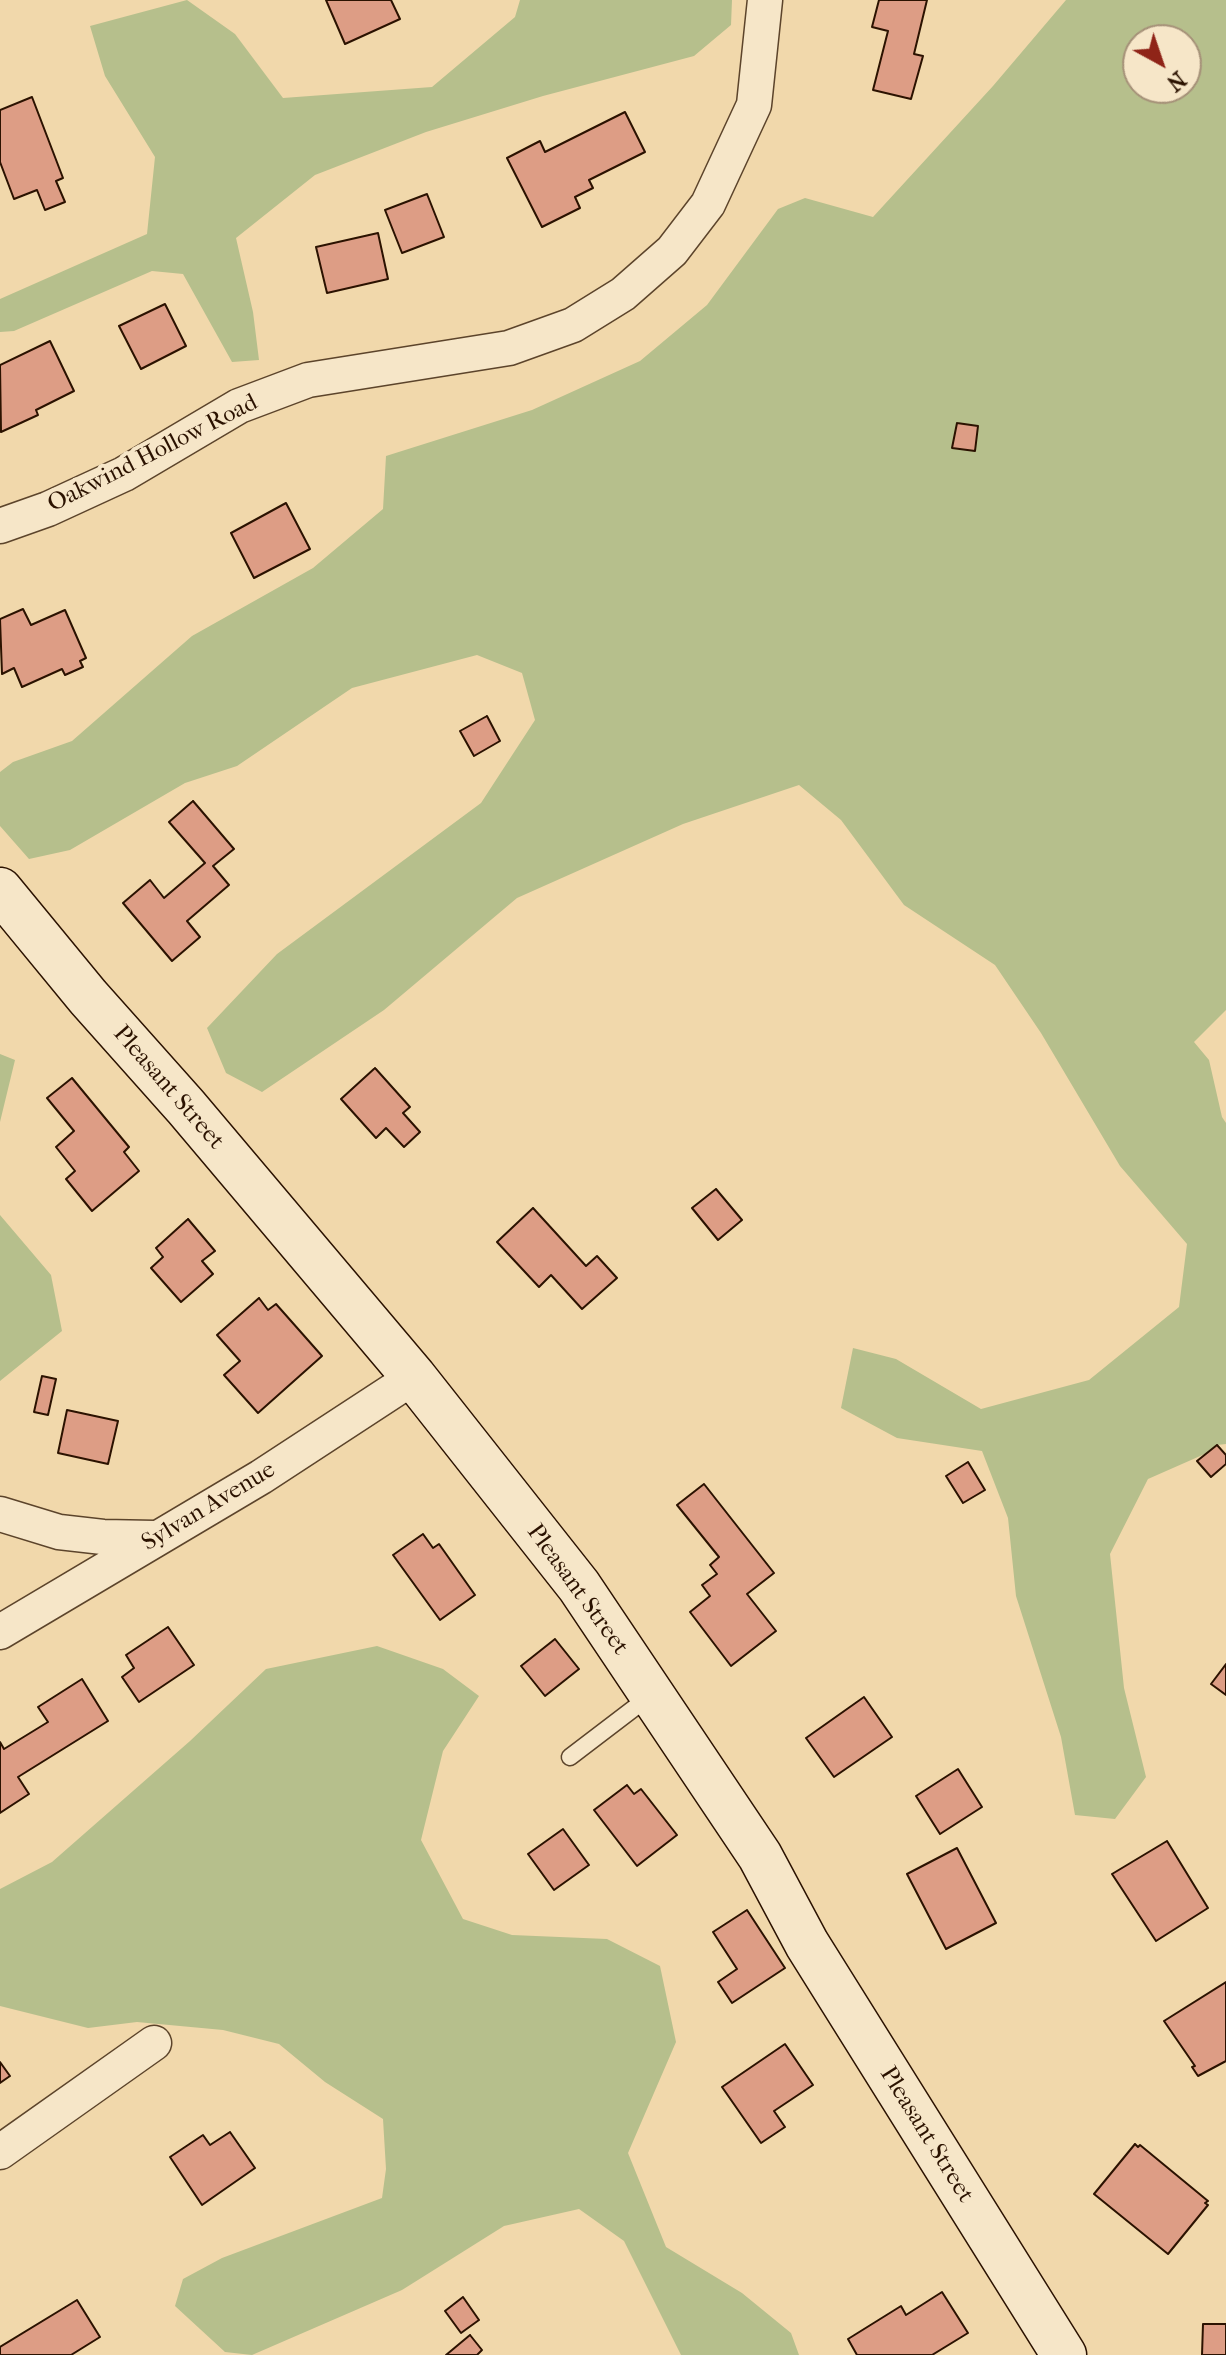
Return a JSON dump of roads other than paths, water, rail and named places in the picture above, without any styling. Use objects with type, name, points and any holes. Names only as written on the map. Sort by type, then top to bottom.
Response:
[{"type":"street","name":"Oakwind Hollow Road","points":[[0,526],[48,509],[124,474],[239,406],[308,380],[509,348],[573,325],[623,294],[672,251],[708,204],[754,105],[765,0]]},
{"type":"street","name":"Pleasant Street","points":[[0,890],[414,1377],[579,1586],[760,1856],[807,1944],[1064,2355]]},
{"type":"street","name":"Sylvan Avenue","points":[[0,1632],[261,1477],[414,1377]]},
{"type":"street","points":[[0,1514],[59,1532],[156,1538]]},
{"type":"street","points":[[0,2152],[154,2043]]},
{"type":"lane","points":[[570,1757],[651,1695]]}]
